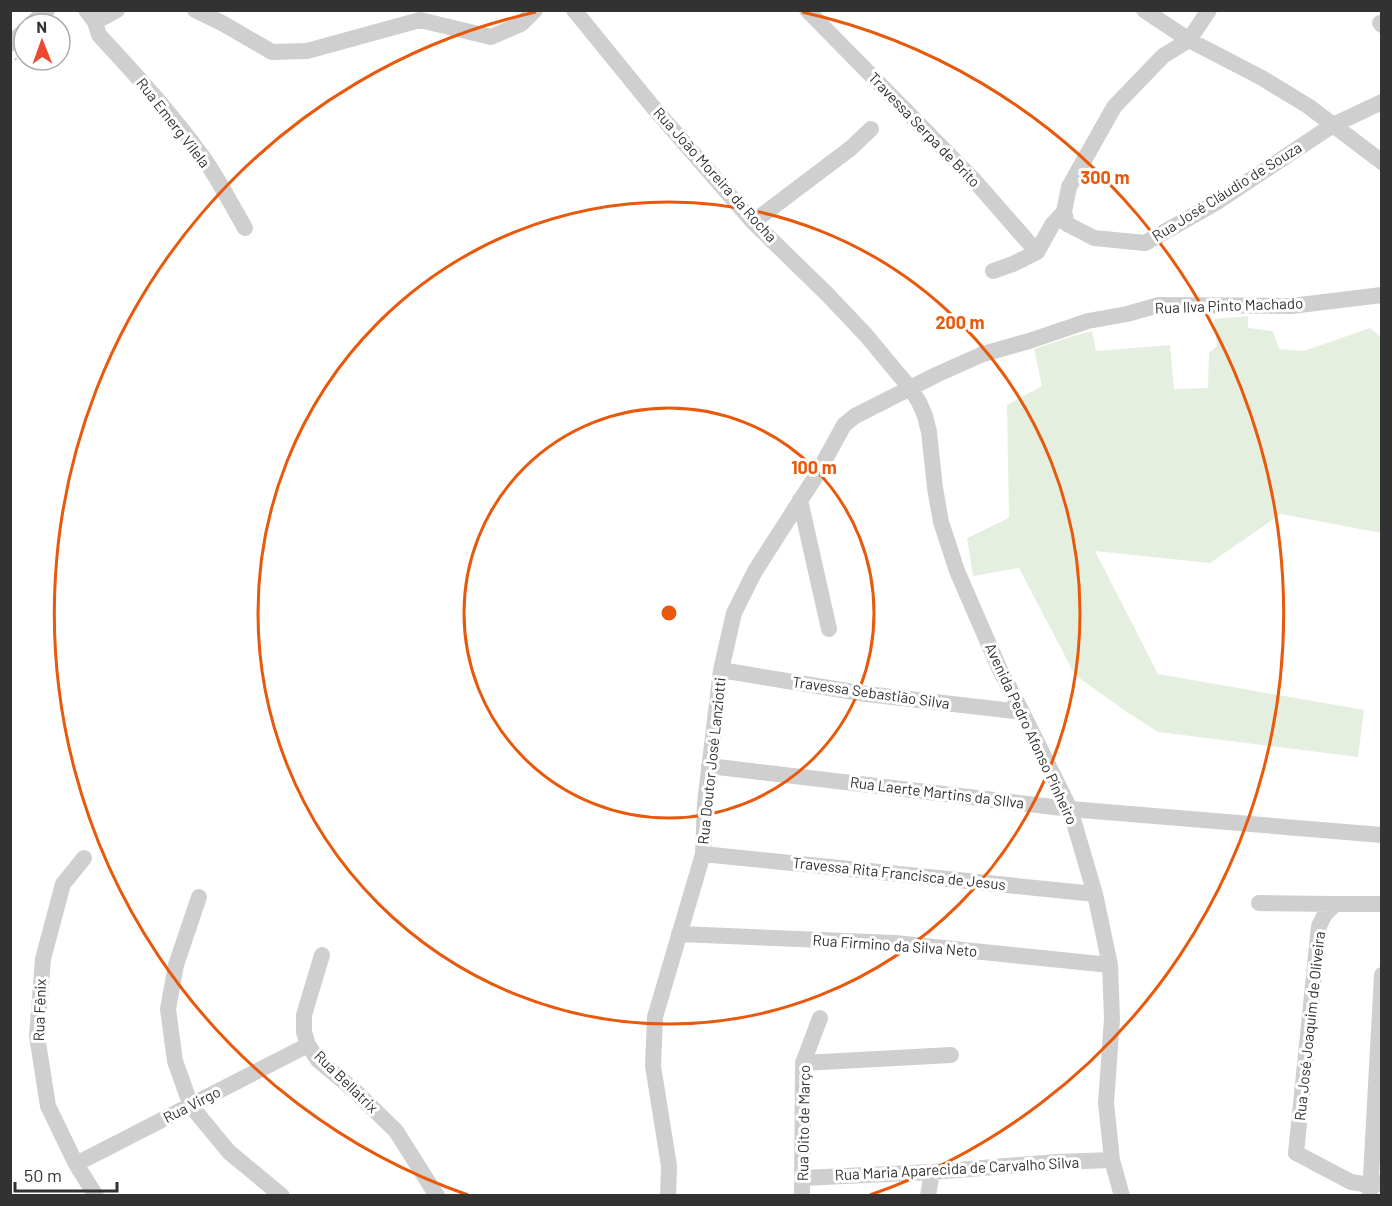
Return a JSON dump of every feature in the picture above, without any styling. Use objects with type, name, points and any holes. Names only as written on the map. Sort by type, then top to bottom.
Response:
[{"type":"street","name":"Rua Emerg Vilela","points":[[117,10],[91,16],[99,35],[193,143],[244,228]]},
{"type":"street","points":[[195,10],[272,52],[307,51],[418,15],[491,37],[521,24],[535,10]]},
{"type":"street","name":"Rua João Moreira da Rocha","points":[[574,10],[653,107],[753,222],[834,301],[910,388]]},
{"type":"street","name":"Travessa Serpa de Brito","points":[[807,10],[974,180],[1037,252]]},
{"type":"street","points":[[1144,10],[1189,40],[1262,78],[1308,106],[1382,162]]},
{"type":"street","points":[[993,271],[1037,252],[1052,225],[1065,218],[1069,187],[1114,107],[1162,56],[1189,40],[1209,10]]},
{"type":"street","name":"Rua José Cláudio de Souza","points":[[1065,218],[1094,238],[1145,243],[1217,202],[1333,125],[1382,102]]},
{"type":"street","points":[[753,222],[851,148],[871,129]]},
{"type":"street","name":"Rua Ilva Pinto Machado","points":[[910,388],[983,354],[1088,321],[1159,305],[1291,306],[1382,295]]},
{"type":"street","name":"Rua Doutor José Lanziotti","points":[[668,1196],[669,1166],[653,1066],[655,1017],[703,854],[705,802],[721,670],[734,613],[755,571],[816,476],[844,425],[855,416],[910,388]]},
{"type":"street","name":"Avenida Pedro Afonso Pinheiro","points":[[910,388],[919,402],[929,432],[941,522],[957,572],[1000,670],[1070,809],[1095,894],[1110,965],[1112,1019],[1106,1103],[1112,1160],[1122,1196]]},
{"type":"street","points":[[800,500],[829,628]]},
{"type":"street","name":"Travessa Sebastião Silva","points":[[721,670],[866,694],[1022,712]]},
{"type":"street","name":"Rua Laerte Martins da SIlva","points":[[709,766],[1070,809],[1382,835]]},
{"type":"street","name":"Travessa Rita Francisca de Jesus","points":[[703,854],[1095,894]]},
{"type":"street","name":"Rua Fênix","points":[[84,858],[63,884],[43,959],[37,1036],[48,1106],[76,1164],[96,1196]]},
{"type":"street","points":[[199,897],[176,965],[168,1009],[175,1061],[191,1106],[229,1152],[282,1196]]},
{"type":"street","points":[[1259,903],[1382,904]]},
{"type":"street","name":"Rua José Joaquim de Oliveira","points":[[1335,904],[1325,914],[1319,926],[1296,1153],[1351,1182],[1374,1188]]},
{"type":"street","name":"Rua Firmino da Silva Neto","points":[[679,934],[894,943],[1110,965]]},
{"type":"street","name":"Rua Bellatrix","points":[[322,955],[304,1015],[304,1032],[308,1045],[318,1060],[353,1089],[396,1131],[437,1196]]},
{"type":"street","points":[[1374,1188],[1382,975]]},
{"type":"street","name":"Rua Oito de Março","points":[[802,1196],[803,1063],[820,1018]]},
{"type":"street","name":"Rua Virgo","points":[[76,1164],[308,1045]]},
{"type":"street","points":[[803,1063],[951,1055]]},
{"type":"street","name":"Rua Maria Aparecida de Carvalho Silva","points":[[802,1178],[1112,1160]]},
{"type":"street","points":[[928,1196],[932,1172]]},
{"type":"green space","points":[[1248,316],[1248,328],[1273,331],[1279,349],[1304,351],[1370,328],[1381,337],[1381,533],[1281,514],[1210,563],[1095,551],[1158,674],[1364,710],[1358,757],[1158,732],[1075,675],[1019,568],[973,576],[967,538],[1009,518],[1007,405],[1042,386],[1034,349],[1092,331],[1096,351],[1170,345],[1174,389],[1208,388],[1209,353],[1217,346],[1214,319]]}]
